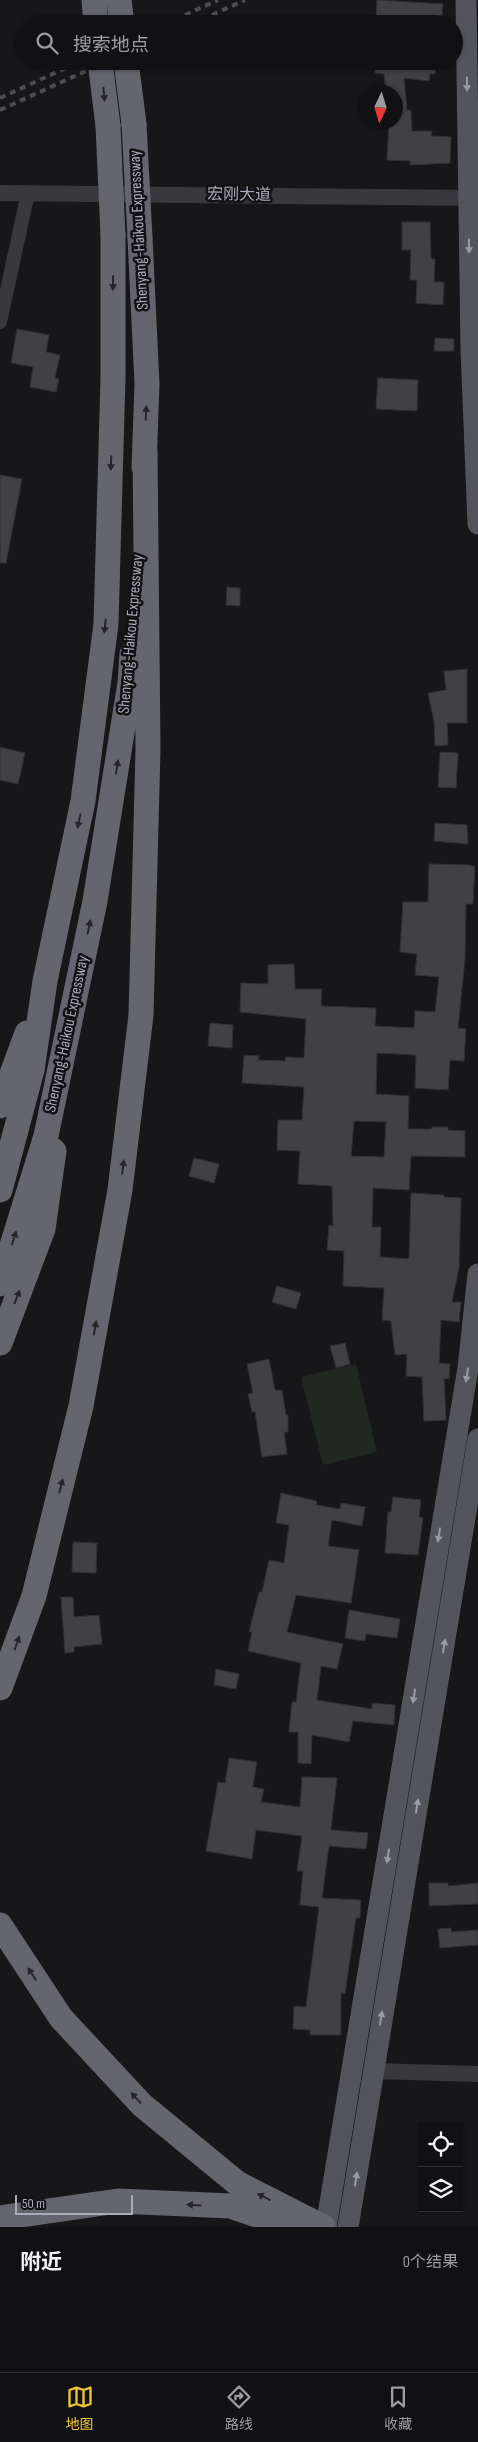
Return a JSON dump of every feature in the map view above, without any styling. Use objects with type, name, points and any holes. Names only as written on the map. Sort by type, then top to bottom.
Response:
[{"type":"highway","points":[[94,0],[95,15]]},
{"type":"highway","points":[[119,0],[121,15]]},
{"type":"highway","name":"Shenyang-Haikou Expressway","points":[[0,1190],[32,1070],[46,981],[83,801],[106,624],[113,378],[113,234],[108,126],[101,70]]},
{"type":"highway","name":"Shenyang-Haikou Expressway","points":[[0,1284],[46,1136],[95,901],[130,683],[145,450],[147,384],[134,124],[127,70]]},
{"type":"highway","points":[[0,1688],[34,1596],[81,1406],[120,1190],[141,1015],[148,750],[145,450]]},
{"type":"highway","points":[[0,1106],[46,981]]},
{"type":"highway","points":[[0,1343],[43,1229],[76,988]]},
{"type":"highway","points":[[0,1925],[61,2018],[142,2105],[237,2183],[324,2227]]},
{"type":"highway","points":[[0,2218],[118,2201],[230,2206],[292,2227]]},
{"type":"main road","points":[[466,0],[473,198],[471,349],[478,524]]},
{"type":"main road","points":[[324,2227],[468,1368],[478,1274]]},
{"type":"main road","points":[[348,2227],[373,2071],[474,1492],[478,1440]]},
{"type":"street","name":"宏刚大道","points":[[0,193],[473,198]]},
{"type":"street","points":[[0,322],[28,193]]},
{"type":"street","points":[[373,2071],[478,2074]]},
{"type":"shaded area","points":[[356,1364],[377,1452],[323,1465],[301,1377]]},
{"type":"building","points":[[377,0],[443,4],[442,15],[376,15]]},
{"type":"building","points":[[375,70],[435,70],[435,74],[430,74],[429,81],[404,78],[407,110],[411,110],[412,131],[432,131],[431,136],[451,137],[450,163],[410,165],[411,161],[387,160],[389,130],[403,130],[403,85],[385,85],[384,74],[375,73]]},
{"type":"building","points":[[402,222],[430,222],[431,259],[435,259],[434,282],[444,282],[443,305],[416,303],[417,280],[410,280],[411,250],[402,250]]},
{"type":"building","points":[[17,329],[49,335],[46,352],[60,355],[55,378],[59,379],[56,392],[30,387],[33,367],[11,363]]},
{"type":"building","points":[[435,338],[454,339],[454,351],[434,351]]},
{"type":"building","points":[[378,378],[418,380],[417,411],[376,409]]},
{"type":"building","points":[[0,475],[22,479],[6,563],[0,563]]},
{"type":"building","points":[[227,587],[240,588],[240,606],[226,605]]},
{"type":"building","points":[[467,669],[467,723],[447,723],[448,745],[435,746],[434,721],[428,693],[446,690],[444,671]]},
{"type":"building","points":[[0,747],[25,753],[18,784],[0,780]]},
{"type":"building","points":[[440,752],[458,753],[456,788],[438,787]]},
{"type":"building","points":[[435,823],[467,825],[468,844],[434,841]]},
{"type":"building","points":[[429,864],[470,865],[475,867],[473,904],[466,904],[465,959],[458,1028],[466,1029],[464,1061],[450,1060],[448,1090],[415,1088],[416,1055],[377,1053],[376,1094],[409,1096],[408,1129],[448,1127],[448,1130],[465,1131],[465,1157],[411,1156],[409,1190],[373,1188],[372,1227],[381,1227],[380,1257],[409,1259],[411,1193],[461,1198],[459,1268],[452,1302],[461,1302],[459,1322],[441,1320],[439,1363],[450,1364],[449,1379],[444,1378],[446,1420],[424,1421],[422,1377],[406,1376],[407,1354],[395,1355],[391,1321],[382,1320],[384,1288],[343,1286],[344,1251],[327,1250],[329,1225],[333,1226],[332,1186],[298,1184],[300,1151],[277,1150],[278,1120],[302,1120],[304,1087],[242,1083],[244,1055],[259,1056],[258,1060],[285,1061],[286,1057],[304,1058],[306,1019],[240,1012],[241,983],[268,984],[268,965],[294,964],[295,989],[322,989],[321,1006],[376,1008],[375,1026],[414,1028],[415,1011],[435,1012],[439,977],[415,975],[417,954],[400,952],[403,902],[428,902]],"holes":[[[354,1121],[386,1122],[384,1157],[351,1156]]]},
{"type":"building","points":[[210,1023],[233,1025],[232,1048],[208,1046]]},
{"type":"building","points":[[194,1158],[219,1164],[214,1183],[189,1176]]},
{"type":"building","points":[[277,1286],[301,1293],[296,1309],[272,1302]]},
{"type":"building","points":[[345,1343],[350,1364],[336,1368],[330,1346]]},
{"type":"building","points":[[269,1359],[275,1390],[282,1390],[286,1415],[288,1415],[288,1432],[284,1432],[287,1454],[262,1457],[255,1412],[252,1412],[248,1394],[253,1393],[247,1364]]},
{"type":"building","points":[[281,1493],[317,1501],[316,1505],[340,1509],[341,1503],[365,1507],[362,1526],[332,1520],[328,1546],[359,1550],[351,1603],[296,1595],[287,1632],[343,1644],[337,1669],[321,1666],[317,1700],[372,1709],[372,1703],[395,1705],[394,1725],[353,1721],[349,1742],[312,1735],[311,1764],[298,1763],[298,1732],[289,1732],[292,1702],[296,1702],[301,1663],[248,1651],[252,1632],[249,1632],[259,1592],[262,1592],[269,1560],[284,1563],[289,1525],[276,1523]]},
{"type":"building","points":[[393,1497],[421,1500],[419,1517],[423,1518],[418,1555],[385,1553],[388,1512],[391,1512]]},
{"type":"building","points":[[73,1542],[97,1543],[96,1573],[72,1572]]},
{"type":"building","points":[[61,1597],[73,1597],[74,1617],[99,1615],[102,1644],[74,1647],[74,1652],[65,1653]]},
{"type":"building","points":[[349,1610],[400,1619],[397,1638],[366,1634],[365,1641],[345,1638]]},
{"type":"building","points":[[216,1669],[239,1674],[236,1689],[214,1685]]},
{"type":"building","points":[[229,1758],[257,1762],[253,1787],[264,1789],[261,1802],[300,1807],[302,1777],[337,1778],[331,1830],[368,1833],[366,1849],[329,1846],[322,1898],[361,1900],[360,1918],[356,1918],[345,1994],[341,1993],[341,2035],[310,2035],[310,2030],[293,2029],[294,2006],[306,2007],[319,1907],[300,1905],[303,1871],[297,1871],[302,1836],[256,1830],[252,1859],[206,1851],[218,1782],[225,1783]]},
{"type":"building","points":[[429,1883],[448,1883],[448,1886],[478,1883],[478,1904],[429,1906]]},
{"type":"building","points":[[451,1928],[451,1932],[478,1930],[478,1945],[440,1948],[438,1929]]},
{"type":"railway","points":[[185,15],[218,0]]},
{"type":"railway","points":[[212,15],[245,0]]},
{"type":"railway","points":[[0,98],[61,70]]},
{"type":"railway","points":[[0,110],[88,70]]}]
